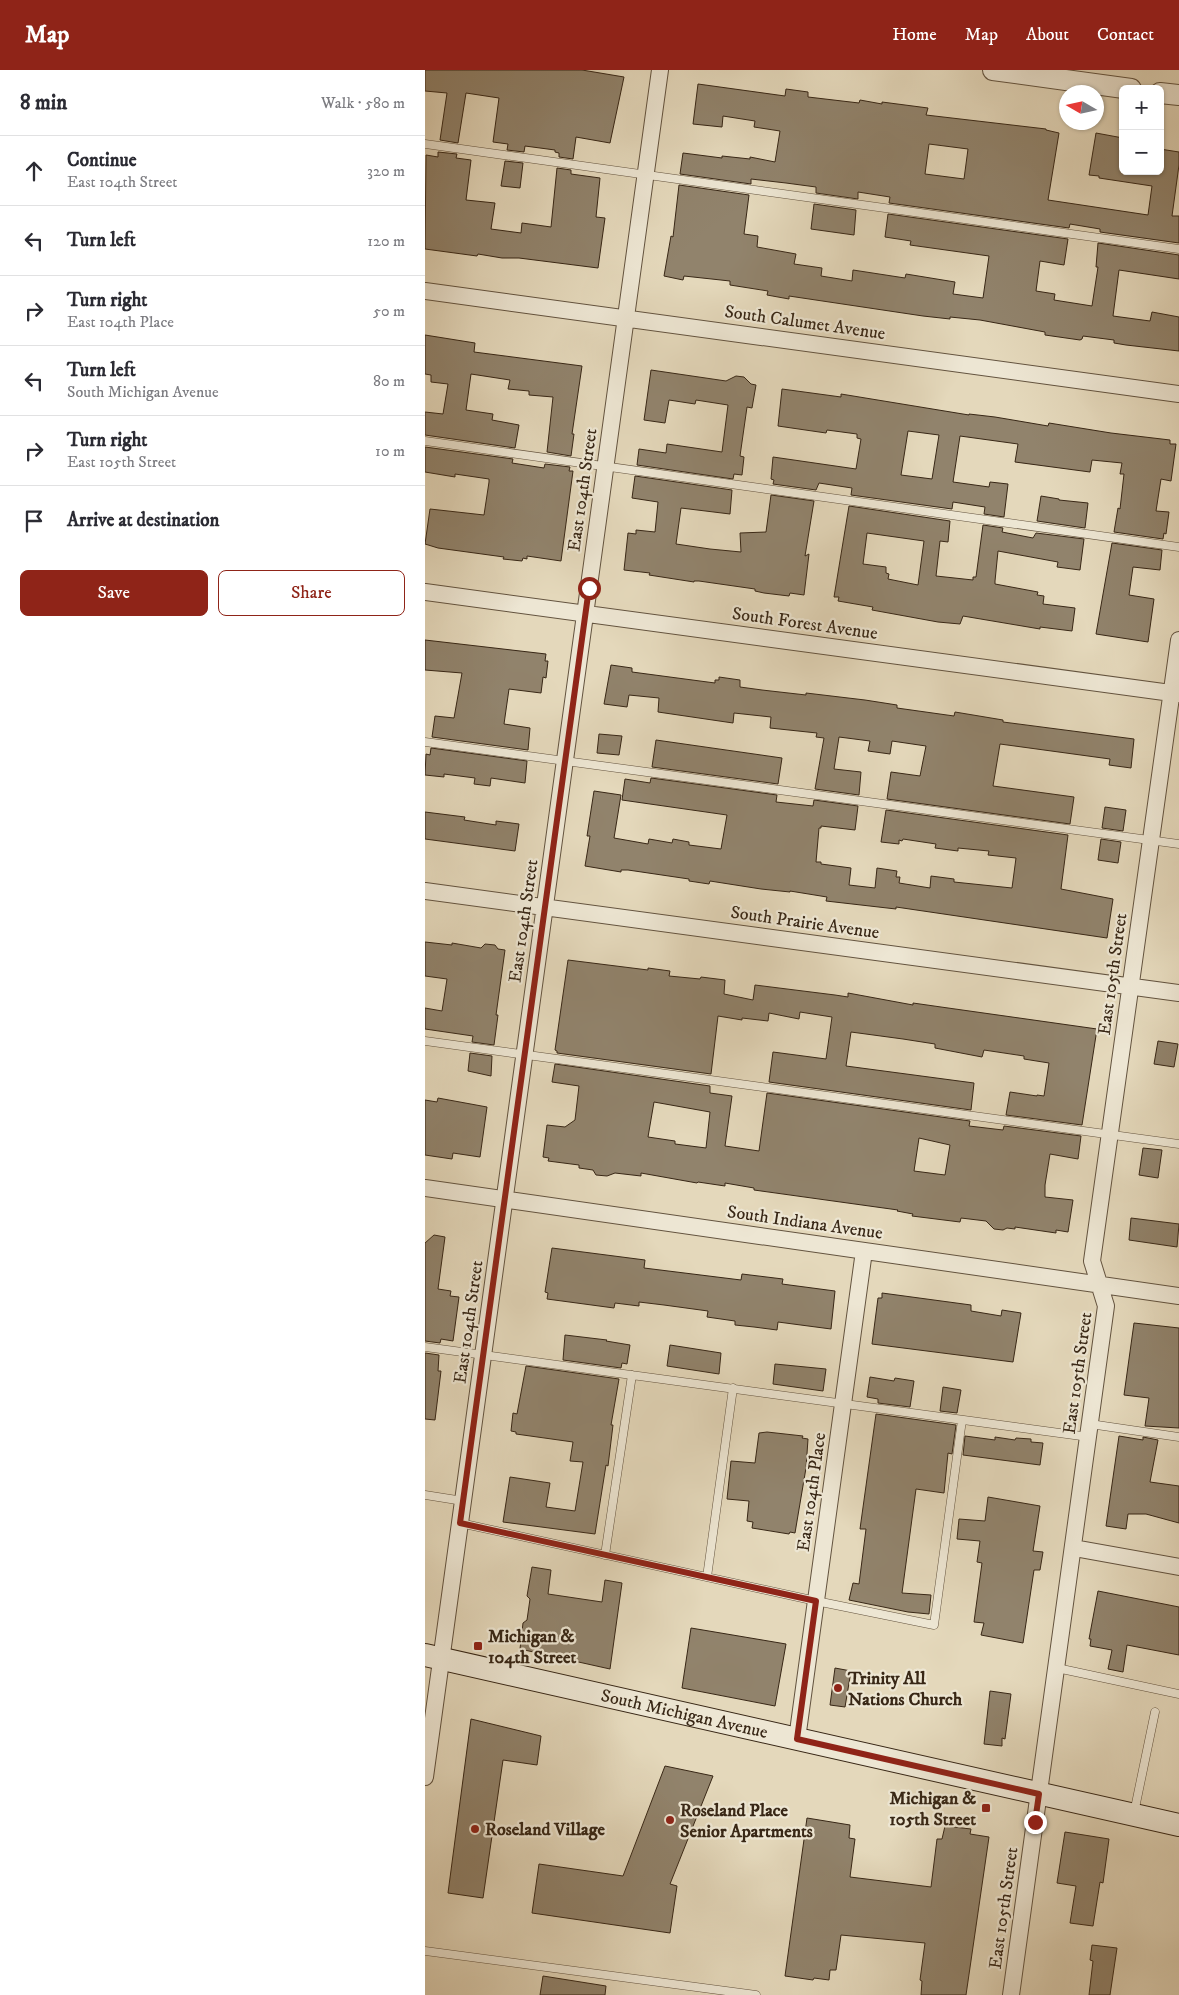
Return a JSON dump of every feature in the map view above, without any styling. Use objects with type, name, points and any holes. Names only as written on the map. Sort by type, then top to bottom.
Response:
[{"type":"main road","name":"South Michigan Avenue","points":[[433,1657],[1179,1825]]},
{"type":"street","name":"East 104th Street","points":[[425,1777],[433,1657],[460,1523],[660,70]]},
{"type":"street","points":[[993,70],[1119,87]]},
{"type":"street","points":[[1164,93],[1179,95]]},
{"type":"street","name":"South Calumet Avenue","points":[[425,291],[1179,394]]},
{"type":"street","name":"South Forest Avenue","points":[[425,592],[1175,693]]},
{"type":"street","name":"East 105th Street","points":[[1011,1995],[1106,1306],[1092,1261],[1151,840],[1175,693],[1179,640]]},
{"type":"street","name":"South Prairie Avenue","points":[[425,891],[1179,993]]},
{"type":"street","name":"South Indiana Avenue","points":[[425,1188],[1179,1296]]},
{"type":"street","name":"East 104th Place","points":[[797,1739],[864,1251]]},
{"type":"street","points":[[1074,1548],[1179,1567]]},
{"type":"lane","points":[[425,144],[1179,249]]},
{"type":"lane","points":[[425,441],[1179,547]]},
{"type":"lane","points":[[425,742],[1179,844]]},
{"type":"lane","points":[[425,1041],[1179,1144]]},
{"type":"lane","points":[[425,1347],[962,1420],[1179,1437]]},
{"type":"lane","points":[[605,1555],[632,1375]]},
{"type":"lane","points":[[707,1577],[733,1388]]},
{"type":"lane","points":[[460,1523],[934,1625],[962,1420]]},
{"type":"lane","points":[[425,1495],[463,1501]]},
{"type":"lane","points":[[1057,1668],[1179,1694]]},
{"type":"lane","points":[[1133,1815],[1155,1712]]},
{"type":"lane","points":[[425,1951],[756,1995]]},
{"type":"building","points":[[425,70],[582,70],[624,77],[610,143],[576,137],[573,159],[559,157],[559,153],[555,152],[555,150],[525,146],[524,152],[507,150],[508,144],[493,142],[499,98],[466,93],[458,143],[440,140],[447,93],[425,91]]},
{"type":"building","points":[[698,84],[785,96],[786,89],[808,92],[808,97],[859,103],[860,100],[882,104],[882,102],[928,108],[926,115],[1046,129],[1059,133],[1048,200],[1148,215],[1152,186],[1089,175],[1096,133],[1119,137],[1119,175],[1164,175],[1164,150],[1179,152],[1172,216],[1179,216],[1179,243],[1100,232],[1100,229],[1070,224],[1069,228],[889,203],[890,197],[858,192],[858,199],[816,193],[816,187],[751,179],[751,184],[680,174],[683,153],[722,158],[722,156],[750,159],[750,157],[775,162],[780,131],[754,127],[755,121],[723,116],[722,127],[693,124]],"holes":[[[929,144],[968,149],[964,179],[925,174]]]},
{"type":"building","points":[[438,152],[457,154],[456,158],[471,160],[466,200],[495,203],[491,229],[521,233],[522,223],[551,227],[557,168],[571,170],[571,174],[600,178],[596,217],[605,218],[598,268],[425,249],[426,155],[438,157]]},
{"type":"building","points":[[505,161],[523,163],[520,188],[501,186]]},
{"type":"building","points":[[679,185],[749,195],[744,234],[758,236],[757,247],[796,254],[794,264],[822,268],[821,276],[852,281],[853,270],[905,278],[906,274],[955,282],[953,294],[983,298],[989,256],[910,245],[911,241],[885,237],[888,214],[1068,239],[1064,265],[1040,261],[1036,291],[1055,294],[1054,300],[1092,306],[1098,267],[1096,267],[1098,243],[1179,255],[1179,279],[1119,270],[1113,316],[1150,321],[1152,312],[1179,317],[1179,351],[1126,345],[1114,343],[1114,340],[1083,336],[1080,340],[1045,335],[1045,332],[980,320],[923,316],[789,296],[789,299],[767,295],[768,291],[730,285],[730,281],[684,276],[683,280],[664,276],[671,236],[673,237]]},
{"type":"building","points":[[814,204],[856,210],[854,235],[811,229]]},
{"type":"building","points":[[425,335],[475,343],[474,352],[582,366],[572,434],[574,434],[571,456],[547,452],[553,397],[529,395],[529,391],[508,389],[510,380],[471,374],[466,410],[493,414],[492,420],[519,425],[515,448],[425,435],[425,412],[443,414],[448,384],[431,382],[431,375],[425,374]]},
{"type":"building","points":[[651,370],[726,381],[736,376],[744,377],[751,384],[756,385],[752,408],[747,407],[740,456],[744,457],[742,475],[734,474],[733,479],[637,465],[639,449],[666,453],[667,444],[722,452],[728,405],[696,400],[695,404],[669,400],[665,423],[644,420]]},
{"type":"building","points":[[782,389],[841,397],[841,394],[969,415],[995,417],[1048,426],[1049,423],[1170,440],[1170,444],[1176,444],[1171,481],[1161,479],[1156,511],[1169,512],[1166,534],[1164,533],[1163,539],[1114,532],[1118,508],[1120,509],[1124,474],[1120,474],[1122,463],[1092,460],[1090,472],[1015,462],[1018,444],[960,436],[953,482],[989,487],[990,482],[1008,484],[1004,517],[984,514],[985,507],[953,502],[952,509],[851,495],[852,488],[819,483],[816,490],[773,484],[774,480],[771,479],[773,457],[856,469],[861,439],[857,438],[857,434],[827,430],[826,433],[778,426]],"holes":[[[908,431],[939,435],[932,479],[901,475]]]},
{"type":"building","points":[[425,447],[513,459],[512,463],[544,468],[545,464],[570,467],[569,471],[573,471],[561,561],[527,556],[527,559],[523,558],[522,561],[503,559],[504,557],[438,548],[425,544],[430,509],[484,515],[489,479],[455,474],[455,477],[425,472]]},
{"type":"building","points":[[635,476],[732,490],[730,514],[681,508],[676,544],[710,549],[741,552],[740,533],[766,532],[771,495],[814,501],[805,556],[809,554],[804,595],[790,593],[789,596],[764,593],[755,591],[755,589],[699,581],[694,582],[624,570],[628,533],[636,534],[636,530],[655,532],[658,502],[632,498]]},
{"type":"building","points":[[1041,496],[1088,503],[1085,528],[1037,521]]},
{"type":"building","points":[[849,506],[950,521],[948,542],[940,541],[936,576],[973,580],[973,577],[976,577],[983,525],[1003,528],[1002,532],[1033,538],[1036,533],[1084,539],[1080,570],[1057,567],[1058,562],[998,551],[995,584],[1038,592],[1037,595],[1044,596],[1043,604],[1075,608],[1072,631],[1040,627],[1040,629],[963,616],[960,624],[938,622],[872,610],[873,607],[838,601],[839,597],[834,597]],"holes":[[[867,533],[924,541],[918,585],[888,579],[889,574],[886,573],[886,567],[863,564]]]},
{"type":"building","points":[[1112,543],[1162,550],[1160,570],[1133,567],[1129,595],[1154,599],[1148,642],[1096,634]]},
{"type":"building","points":[[425,640],[546,654],[545,661],[548,661],[546,678],[543,677],[541,693],[509,689],[504,724],[530,728],[528,750],[432,737],[435,716],[454,718],[462,673],[425,670]]},
{"type":"building","points":[[611,665],[632,668],[632,672],[715,683],[715,680],[719,680],[719,677],[740,680],[740,687],[865,700],[897,705],[897,708],[954,716],[955,712],[1003,720],[1003,722],[1134,739],[1131,768],[1109,765],[1110,759],[1000,744],[993,786],[1074,797],[1070,824],[887,799],[891,772],[920,776],[926,746],[892,741],[890,754],[868,751],[870,741],[839,737],[834,769],[861,772],[859,795],[815,789],[824,738],[816,737],[817,733],[770,728],[771,717],[734,713],[733,723],[658,712],[659,698],[629,695],[627,707],[604,704]]},
{"type":"building","points":[[599,734],[622,736],[619,755],[597,753]]},
{"type":"building","points":[[656,740],[782,758],[778,784],[652,767]]},
{"type":"building","points":[[431,748],[527,761],[525,783],[491,778],[490,786],[474,784],[475,778],[444,774],[444,777],[425,775],[426,754],[430,755]]},
{"type":"building","points":[[651,778],[777,795],[776,802],[813,806],[814,800],[858,806],[855,830],[821,826],[819,828],[816,862],[851,868],[849,885],[875,888],[877,868],[897,871],[896,877],[900,877],[899,883],[930,888],[931,876],[954,879],[954,882],[1012,888],[1016,858],[988,855],[989,851],[958,848],[958,851],[935,848],[936,844],[903,839],[902,841],[899,840],[899,844],[881,842],[886,810],[1068,835],[1061,889],[1113,899],[1107,938],[896,907],[896,909],[826,901],[827,897],[790,891],[761,889],[710,881],[709,884],[689,881],[689,879],[628,870],[621,870],[621,872],[585,866],[590,836],[587,836],[594,791],[621,795],[614,838],[648,844],[649,839],[672,843],[673,839],[689,842],[689,845],[721,849],[727,815],[622,800],[625,779],[650,783]]},
{"type":"building","points":[[1105,807],[1126,810],[1123,831],[1102,828]]},
{"type":"building","points":[[425,812],[465,817],[464,820],[496,825],[496,821],[519,824],[515,851],[425,839]]},
{"type":"building","points":[[1101,839],[1121,842],[1118,863],[1098,860]]},
{"type":"building","points":[[425,942],[452,945],[452,943],[481,948],[485,944],[495,945],[498,949],[505,950],[494,1045],[472,1042],[473,1036],[425,1029],[425,1008],[442,1011],[447,979],[425,976]]},
{"type":"building","points":[[568,960],[670,971],[669,976],[725,980],[724,994],[753,1000],[755,985],[848,997],[848,993],[913,1005],[913,1003],[1097,1029],[1082,1125],[1006,1115],[1010,1092],[1044,1096],[1049,1063],[1024,1059],[1024,1056],[984,1050],[982,1057],[935,1048],[935,1044],[851,1032],[846,1066],[974,1083],[971,1110],[769,1082],[773,1052],[826,1059],[832,1017],[800,1012],[799,1019],[769,1013],[768,1021],[742,1018],[742,1020],[718,1016],[711,1074],[557,1053],[555,1050]]},
{"type":"building","points":[[1158,1041],[1178,1044],[1174,1067],[1154,1064]]},
{"type":"building","points":[[470,1053],[492,1056],[491,1076],[468,1071]]},
{"type":"building","points":[[555,1064],[710,1086],[710,1093],[732,1096],[725,1146],[759,1151],[767,1093],[970,1121],[969,1126],[1003,1130],[1004,1126],[1081,1136],[1078,1159],[1050,1154],[1045,1185],[1045,1197],[1073,1200],[1068,1232],[1056,1230],[1056,1233],[1015,1227],[1015,1229],[994,1229],[986,1221],[961,1218],[960,1222],[912,1216],[913,1214],[898,1210],[754,1190],[754,1188],[725,1183],[725,1186],[697,1183],[641,1173],[641,1176],[615,1173],[607,1176],[596,1175],[593,1170],[579,1168],[579,1165],[548,1161],[549,1158],[543,1157],[547,1125],[565,1127],[575,1120],[579,1086],[552,1082]],"holes":[[[654,1102],[710,1112],[706,1148],[675,1144],[675,1141],[648,1137]],[[919,1138],[950,1145],[945,1175],[914,1171]]]},
{"type":"building","points":[[438,1098],[487,1107],[480,1157],[453,1153],[452,1159],[425,1155],[425,1100],[437,1102]]},
{"type":"building","points":[[1143,1148],[1162,1150],[1158,1178],[1139,1175]]},
{"type":"building","points":[[1131,1218],[1179,1224],[1177,1247],[1129,1240]]},
{"type":"building","points":[[434,1235],[445,1237],[438,1289],[451,1291],[450,1296],[459,1297],[453,1341],[441,1339],[440,1343],[425,1341],[425,1243]]},
{"type":"building","points":[[552,1248],[645,1260],[644,1268],[741,1280],[742,1274],[783,1279],[782,1284],[835,1291],[831,1329],[778,1322],[777,1330],[735,1325],[735,1321],[707,1317],[708,1311],[639,1302],[639,1306],[615,1303],[614,1308],[547,1299],[548,1293],[545,1292]]},
{"type":"building","points":[[882,1293],[971,1305],[971,1311],[1001,1316],[1002,1310],[1021,1313],[1013,1362],[872,1344],[878,1298],[882,1298]]},
{"type":"building","points":[[1134,1323],[1179,1328],[1179,1428],[1145,1426],[1149,1398],[1124,1395]]},
{"type":"building","points":[[565,1335],[630,1345],[627,1364],[622,1363],[621,1368],[563,1360]]},
{"type":"building","points":[[670,1345],[721,1353],[719,1374],[667,1366]]},
{"type":"building","points":[[425,1353],[439,1355],[438,1371],[441,1371],[435,1420],[425,1419]]},
{"type":"building","points":[[775,1364],[826,1369],[823,1391],[773,1384]]},
{"type":"building","points":[[526,1366],[619,1379],[611,1425],[613,1425],[608,1466],[606,1465],[595,1534],[503,1522],[510,1477],[550,1483],[546,1507],[575,1511],[583,1462],[570,1461],[573,1442],[516,1434],[516,1432],[511,1431],[513,1413],[517,1414]]},
{"type":"building","points":[[870,1377],[894,1381],[895,1378],[914,1381],[910,1407],[878,1403],[878,1399],[867,1397]]},
{"type":"building","points":[[943,1387],[961,1390],[957,1413],[940,1411]]},
{"type":"building","points":[[876,1414],[956,1425],[952,1454],[948,1453],[944,1493],[916,1489],[902,1593],[931,1595],[929,1614],[908,1612],[849,1600],[853,1583],[859,1584],[866,1529],[860,1529]]},
{"type":"building","points":[[767,1432],[803,1436],[802,1438],[808,1439],[806,1468],[795,1533],[790,1532],[789,1534],[752,1528],[753,1522],[747,1521],[749,1501],[727,1499],[731,1461],[755,1463],[759,1433]]},
{"type":"building","points":[[965,1436],[995,1440],[995,1437],[1015,1440],[1016,1438],[1031,1439],[1031,1442],[1043,1443],[1040,1465],[963,1455]]},
{"type":"building","points":[[1119,1436],[1143,1440],[1143,1437],[1158,1440],[1150,1482],[1179,1486],[1179,1523],[1146,1514],[1128,1514],[1126,1529],[1106,1526]]},
{"type":"building","points":[[988,1497],[1040,1506],[1033,1551],[1043,1552],[1040,1570],[1034,1570],[1023,1643],[981,1635],[984,1623],[974,1622],[982,1563],[977,1562],[980,1541],[957,1539],[959,1519],[985,1521]]},
{"type":"building","points":[[532,1567],[551,1570],[548,1594],[602,1602],[605,1580],[622,1583],[610,1669],[520,1649],[523,1623],[527,1620],[530,1599],[527,1596]]},
{"type":"building","points":[[1098,1591],[1179,1607],[1179,1655],[1127,1645],[1123,1672],[1108,1669],[1112,1650],[1090,1646],[1091,1639],[1089,1639]]},
{"type":"building","points":[[691,1628],[786,1644],[775,1706],[682,1688]]},
{"type":"building","points":[[835,1668],[851,1671],[845,1707],[830,1705]]},
{"type":"building","points":[[990,1691],[1011,1694],[1005,1739],[1002,1738],[1002,1746],[984,1744]]},
{"type":"building","name":"Roseland Village","points":[[471,1719],[541,1736],[537,1765],[503,1760],[483,1898],[448,1893]]},
{"type":"building","name":"Roseland Place Senior Apartments","points":[[665,1766],[713,1776],[670,1884],[677,1886],[670,1933],[532,1913],[539,1864],[623,1876]]},
{"type":"building","points":[[807,1818],[850,1825],[849,1838],[855,1839],[850,1877],[931,1887],[937,1839],[942,1839],[945,1826],[971,1829],[970,1834],[989,1837],[966,1995],[921,1995],[922,1981],[920,1980],[925,1943],[841,1935],[836,1970],[830,1970],[829,1980],[785,1976]]},
{"type":"building","points":[[1065,1832],[1109,1839],[1103,1883],[1100,1882],[1093,1926],[1070,1923],[1076,1886],[1057,1883]]},
{"type":"building","points":[[1092,1945],[1117,1948],[1110,1995],[1089,1995],[1093,1961],[1090,1960]]},
{"type":"building","points":[[543,1976],[606,1986],[605,1995],[540,1995]]},
{"type":"place","name":"Michigan & 104th Street","points":[[478,1646]]},
{"type":"place","name":"Trinity All Nations Church","points":[[838,1688]]},
{"type":"place","name":"Michigan & 105th Street","points":[[986,1808]]},
{"type":"place","name":"Roseland Place Senior Apartments","points":[[670,1820]]},
{"type":"place","name":"Roseland Village","points":[[475,1829]]},
{"type":"route","points":[[589,588],[460,1523],[816,1601],[797,1739],[1039,1794],[1035,1822]]}]
